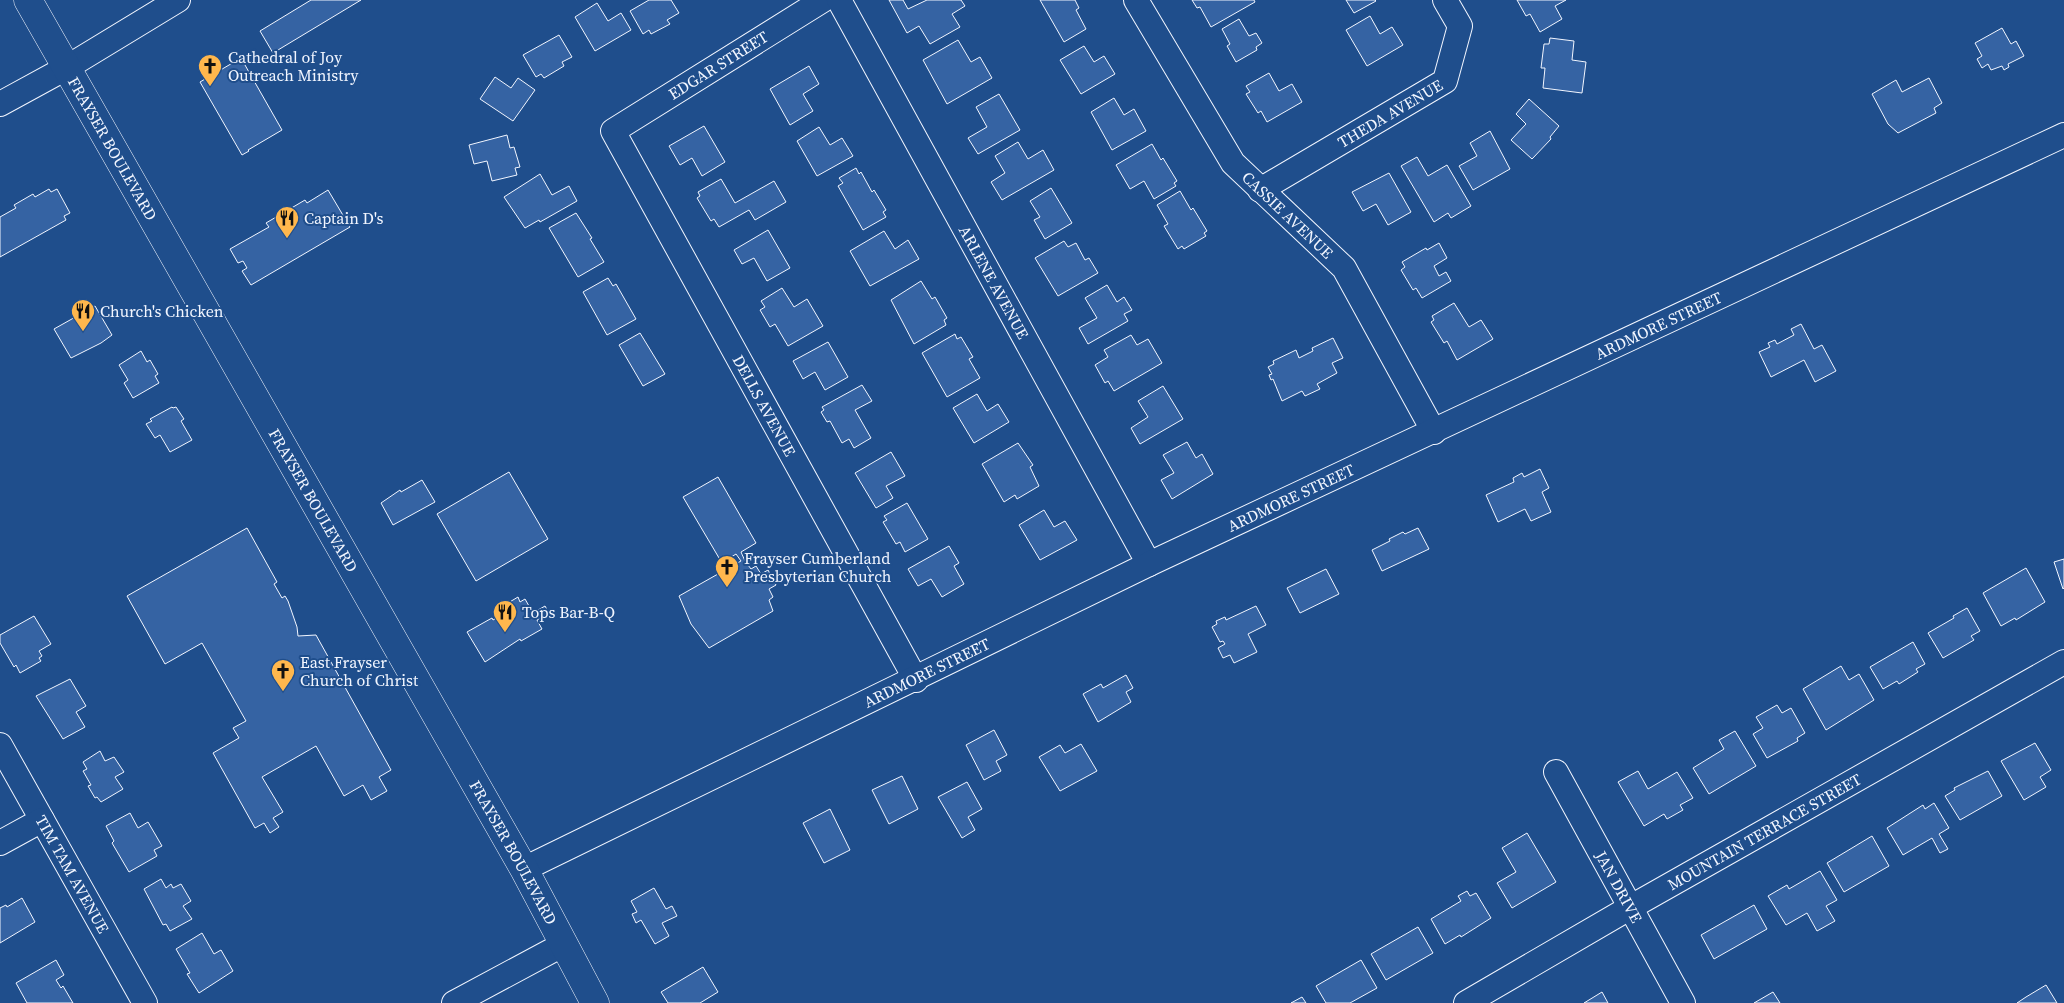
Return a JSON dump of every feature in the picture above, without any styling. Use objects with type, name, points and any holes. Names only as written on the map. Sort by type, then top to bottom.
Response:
[{"type":"main road","name":"FRAYSER BOULEVARD","points":[[28,0],[524,869],[595,1003]]},
{"type":"street","points":[[0,104],[66,68],[178,0]]},
{"type":"street","name":"EDGAR STREET","points":[[613,131],[823,0]]},
{"type":"street","name":"ARLENE AVENUE","points":[[839,0],[1149,564]]},
{"type":"street","name":"CASSIE AVENUE","points":[[1136,0],[1233,163],[1344,268],[1434,432]]},
{"type":"street","name":"THEDA AVENUE","points":[[1260,190],[1445,81],[1460,26],[1445,0]]},
{"type":"street","name":"DELLS AVENUE","points":[[613,131],[916,680]]},
{"type":"street","name":"ARDMORE STREET","points":[[524,869],[916,680],[1149,564],[2064,135]]},
{"type":"street","name":"MOUNTAIN TERRACE STREET","points":[[1466,1003],[1631,907],[2064,662]]},
{"type":"street","name":"TIM TAM AVENUE","points":[[0,745],[145,1003]]},
{"type":"street","name":"JAN DRIVE","points":[[1556,772],[1683,1003]]},
{"type":"street","points":[[0,843],[42,820]]},
{"type":"street","points":[[454,1003],[564,944]]},
{"type":"building","points":[[311,0],[361,0],[273,53],[260,31]]},
{"type":"building","points":[[649,0],[671,0],[679,13],[667,20],[670,24],[651,34],[649,30],[643,34],[630,11]]},
{"type":"building","points":[[889,0],[903,0],[908,9],[927,0],[961,0],[965,6],[952,14],[960,27],[930,44],[919,26],[907,33]]},
{"type":"building","points":[[1040,0],[1075,0],[1079,8],[1076,10],[1086,29],[1064,42]]},
{"type":"building","points":[[1192,0],[1254,0],[1255,2],[1211,27],[1200,7],[1197,8]]},
{"type":"building","points":[[1346,0],[1375,0],[1376,1],[1354,13]]},
{"type":"building","points":[[1517,0],[1566,0],[1555,6],[1562,19],[1540,32],[1530,14],[1526,16]]},
{"type":"building","points":[[597,3],[608,21],[621,13],[631,30],[595,51],[575,17]]},
{"type":"building","points":[[1370,16],[1380,34],[1392,27],[1403,45],[1367,66],[1346,30]]},
{"type":"building","points":[[1239,19],[1249,36],[1256,33],[1262,43],[1256,47],[1257,50],[1236,62],[1227,46],[1230,44],[1222,29]]},
{"type":"building","points":[[2002,28],[2011,44],[2016,41],[2024,56],[2008,64],[2009,67],[2004,70],[2002,66],[1991,70],[1988,64],[1982,68],[1977,59],[1982,56],[1975,43]]},
{"type":"building","points":[[559,35],[572,57],[562,62],[564,66],[544,78],[541,74],[536,77],[523,55]]},
{"type":"building","points":[[1550,38],[1574,41],[1572,60],[1586,62],[1582,93],[1543,88],[1545,68],[1541,68],[1544,44],[1549,44]]},
{"type":"building","points":[[958,40],[971,62],[980,57],[992,78],[947,104],[923,60]]},
{"type":"building","points":[[1084,46],[1094,62],[1104,56],[1115,74],[1081,94],[1060,60]]},
{"type":"building","points":[[241,58],[282,130],[242,155],[200,82]]},
{"type":"building","points":[[809,66],[819,84],[803,94],[813,111],[790,125],[770,89]]},
{"type":"building","points":[[1269,73],[1279,91],[1292,84],[1302,102],[1267,122],[1261,111],[1258,113],[1246,94],[1250,92],[1246,86]]},
{"type":"building","points":[[495,77],[511,88],[518,78],[535,90],[513,121],[480,99]]},
{"type":"building","points":[[1929,78],[1942,103],[1934,108],[1936,113],[1898,133],[1888,124],[1872,94],[1896,80],[1902,92]]},
{"type":"building","points":[[999,94],[1020,130],[978,154],[968,138],[987,127],[976,107]]},
{"type":"building","points":[[1114,98],[1124,115],[1134,109],[1146,131],[1112,150],[1091,112]]},
{"type":"building","points":[[1529,99],[1559,126],[1550,137],[1551,139],[1532,159],[1511,140],[1526,124],[1516,114]]},
{"type":"building","points":[[704,126],[725,162],[702,176],[692,158],[680,165],[669,146]]},
{"type":"building","points":[[819,127],[830,145],[842,138],[853,156],[817,176],[797,141]]},
{"type":"building","points":[[1490,131],[1510,169],[1473,190],[1459,166],[1477,156],[1470,143]]},
{"type":"building","points":[[507,135],[510,148],[514,147],[520,167],[515,168],[517,175],[492,181],[487,161],[474,164],[469,145]]},
{"type":"building","points":[[1018,142],[1028,159],[1043,150],[1054,170],[1002,200],[991,182],[1005,173],[995,156]]},
{"type":"building","points":[[1152,144],[1161,160],[1163,158],[1177,181],[1174,183],[1176,186],[1154,199],[1144,181],[1130,189],[1116,165]]},
{"type":"building","points":[[1417,157],[1428,176],[1447,165],[1471,206],[1451,218],[1448,213],[1434,222],[1401,166]]},
{"type":"building","points":[[856,168],[859,174],[861,172],[872,192],[874,190],[886,210],[883,212],[886,217],[863,230],[838,186],[843,183],[839,178]]},
{"type":"building","points":[[1389,173],[1411,212],[1388,225],[1376,204],[1363,211],[1352,192]]},
{"type":"building","points":[[540,174],[552,195],[569,186],[577,201],[540,222],[539,220],[525,228],[504,197]]},
{"type":"building","points":[[721,179],[735,203],[774,181],[786,202],[755,220],[749,210],[719,227],[714,219],[711,221],[697,198],[700,196],[698,192]]},
{"type":"building","points":[[1051,188],[1072,223],[1045,239],[1034,220],[1040,217],[1030,201]]},
{"type":"building","points":[[49,189],[51,192],[57,189],[70,213],[64,216],[66,220],[0,257],[0,217],[16,208],[14,205],[33,194],[35,197]]},
{"type":"building","points":[[328,190],[350,227],[251,285],[242,271],[247,268],[243,261],[238,263],[230,249],[269,227],[266,223],[305,200],[307,203]]},
{"type":"building","points":[[1180,191],[1191,210],[1193,208],[1207,231],[1204,233],[1206,236],[1184,249],[1182,246],[1178,249],[1164,226],[1168,224],[1157,205]]},
{"type":"building","points":[[576,213],[604,262],[578,277],[549,228]]},
{"type":"building","points":[[768,230],[790,268],[767,281],[754,258],[742,264],[734,250]]},
{"type":"building","points":[[884,231],[895,249],[908,240],[919,259],[870,286],[850,251]]},
{"type":"building","points":[[1064,241],[1068,247],[1076,243],[1085,260],[1089,258],[1098,273],[1058,296],[1035,258]]},
{"type":"building","points":[[1439,243],[1447,258],[1434,266],[1439,276],[1446,272],[1451,281],[1422,298],[1416,288],[1413,290],[1401,270],[1405,267],[1402,262]]},
{"type":"building","points":[[608,278],[613,286],[616,284],[636,319],[607,335],[583,292]]},
{"type":"building","points":[[921,281],[932,299],[935,297],[947,318],[944,320],[946,325],[914,344],[891,300]]},
{"type":"building","points":[[1107,285],[1117,302],[1124,297],[1132,310],[1124,314],[1128,321],[1088,344],[1079,328],[1097,318],[1085,298]]},
{"type":"building","points":[[782,288],[794,307],[807,299],[823,326],[788,346],[775,324],[770,327],[760,310],[765,307],[761,301]]},
{"type":"building","points":[[1454,303],[1469,327],[1481,320],[1493,339],[1457,360],[1447,341],[1444,343],[1431,322],[1434,320],[1432,316]]},
{"type":"building","points":[[95,306],[112,335],[101,343],[71,358],[54,329]]},
{"type":"building","points":[[1801,324],[1814,349],[1822,345],[1836,371],[1815,382],[1804,360],[1771,377],[1759,352],[1770,347],[1768,343],[1775,340],[1777,344],[1794,335],[1791,329]]},
{"type":"building","points":[[640,333],[665,374],[643,386],[619,345]]},
{"type":"building","points":[[955,334],[957,339],[961,337],[973,357],[969,359],[980,378],[947,397],[922,353]]},
{"type":"building","points":[[1131,335],[1137,345],[1148,339],[1162,363],[1114,391],[1108,381],[1105,383],[1095,365],[1108,357],[1104,350]]},
{"type":"building","points":[[1333,338],[1343,358],[1332,363],[1337,373],[1317,384],[1320,389],[1305,396],[1302,391],[1282,401],[1273,379],[1271,380],[1269,375],[1272,374],[1268,367],[1274,364],[1273,361],[1296,350],[1299,358],[1313,351],[1312,348]]},
{"type":"building","points":[[828,342],[848,377],[825,390],[815,372],[803,379],[793,361]]},
{"type":"building","points":[[141,351],[147,362],[150,360],[158,374],[155,376],[159,383],[133,398],[124,383],[128,380],[119,365]]},
{"type":"building","points":[[862,385],[872,401],[855,410],[871,438],[854,448],[849,439],[842,443],[830,421],[827,422],[821,412],[824,410],[822,407]]},
{"type":"building","points":[[1163,386],[1183,419],[1140,444],[1131,428],[1148,417],[1138,401]]},
{"type":"building","points":[[977,394],[987,411],[998,404],[1009,422],[974,443],[953,408]]},
{"type":"building","points":[[172,407],[176,407],[184,419],[181,421],[192,440],[170,452],[160,435],[155,438],[146,424],[152,421],[150,419]]},
{"type":"building","points":[[1187,442],[1196,458],[1202,454],[1213,474],[1172,499],[1161,480],[1174,473],[1163,455]]},
{"type":"building","points":[[1018,443],[1033,465],[1030,467],[1039,486],[1017,499],[1015,495],[1004,502],[982,464]]},
{"type":"building","points":[[891,452],[905,476],[886,486],[893,498],[876,508],[855,473]]},
{"type":"building","points":[[1540,469],[1549,488],[1542,492],[1551,512],[1531,521],[1525,509],[1498,522],[1486,495],[1514,482],[1513,478],[1522,473],[1524,477]]},
{"type":"building","points":[[509,472],[548,539],[476,581],[437,514]]},
{"type":"building","points":[[718,477],[756,543],[741,552],[745,561],[751,569],[756,566],[761,574],[768,570],[776,585],[769,589],[773,597],[769,600],[773,611],[709,648],[691,624],[679,596],[741,561],[736,554],[722,563],[683,497]]},
{"type":"building","points":[[422,480],[435,502],[393,525],[381,503],[400,490],[401,492]]},
{"type":"building","points":[[907,503],[928,539],[905,552],[900,542],[896,544],[883,522],[887,520],[884,516]]},
{"type":"building","points":[[1044,510],[1054,527],[1065,521],[1077,540],[1040,560],[1019,525]]},
{"type":"building","points":[[247,528],[277,582],[274,584],[282,598],[285,596],[288,601],[297,627],[298,636],[316,635],[391,770],[379,777],[387,791],[371,800],[363,785],[344,796],[316,746],[262,777],[283,812],[273,818],[279,827],[270,833],[264,823],[255,828],[213,753],[239,738],[233,728],[246,721],[202,643],[165,664],[127,596]]},
{"type":"building","points":[[1418,528],[1429,549],[1382,571],[1372,550],[1403,532],[1405,534]]},
{"type":"building","points":[[949,546],[959,563],[954,566],[964,584],[942,597],[931,579],[918,586],[908,569]]},
{"type":"building","points":[[2064,559],[2064,588],[2063,589],[2054,562]]},
{"type":"building","points":[[2026,568],[2045,602],[2016,620],[2015,618],[2001,626],[1983,593]]},
{"type":"building","points":[[1326,569],[1339,594],[1300,613],[1287,588]]},
{"type":"building","points":[[518,597],[520,602],[525,599],[533,613],[545,606],[549,613],[537,620],[542,629],[521,641],[520,639],[485,662],[467,632],[505,613],[504,611],[511,607],[508,603]]},
{"type":"building","points":[[1256,606],[1266,625],[1248,634],[1257,652],[1234,663],[1230,655],[1223,658],[1218,648],[1225,644],[1223,641],[1220,642],[1212,627],[1217,624],[1216,621],[1225,617],[1226,620]]},
{"type":"building","points":[[1967,608],[1980,631],[1971,636],[1974,640],[1943,658],[1928,633]]},
{"type":"building","points":[[34,616],[51,644],[39,651],[42,656],[39,658],[41,661],[20,673],[16,665],[14,667],[0,643],[0,635]]},
{"type":"building","points":[[1913,642],[1925,664],[1916,669],[1918,672],[1899,684],[1897,681],[1883,689],[1870,667]]},
{"type":"building","points":[[1841,666],[1849,680],[1859,674],[1874,700],[1826,730],[1803,689]]},
{"type":"building","points":[[1126,675],[1133,688],[1126,692],[1131,702],[1098,722],[1083,694],[1101,684],[1103,688]]},
{"type":"building","points":[[70,679],[86,706],[76,712],[85,727],[63,739],[36,696]]},
{"type":"building","points":[[1777,705],[1782,713],[1791,708],[1805,733],[1797,738],[1798,741],[1767,758],[1753,734],[1763,728],[1756,717]]},
{"type":"building","points":[[994,730],[1007,755],[996,761],[1001,771],[984,780],[966,745]]},
{"type":"building","points":[[1735,731],[1756,766],[1709,794],[1693,768],[1724,749],[1719,740]]},
{"type":"building","points":[[2035,743],[2051,770],[2040,777],[2046,787],[2024,800],[2001,761]]},
{"type":"building","points":[[1081,744],[1097,771],[1060,791],[1039,757],[1060,745],[1065,753]]},
{"type":"building","points":[[100,751],[105,761],[114,757],[124,772],[115,777],[123,789],[101,802],[97,797],[95,798],[88,786],[91,785],[83,771],[87,769],[83,762]]},
{"type":"building","points":[[1638,771],[1648,789],[1677,772],[1693,798],[1680,805],[1683,810],[1667,819],[1664,814],[1644,826],[1618,782]]},
{"type":"building","points":[[1988,771],[2002,796],[1960,820],[1945,796],[1955,790],[1954,788]]},
{"type":"building","points":[[902,776],[918,809],[889,824],[872,790]]},
{"type":"building","points":[[967,782],[982,809],[968,817],[975,830],[962,838],[938,797]]},
{"type":"building","points":[[1934,803],[1949,828],[1939,834],[1948,849],[1940,853],[1932,838],[1903,855],[1887,828],[1923,805],[1925,809]]},
{"type":"building","points":[[830,809],[850,850],[824,863],[803,823]]},
{"type":"building","points":[[130,813],[138,828],[148,822],[162,846],[154,850],[157,856],[129,872],[112,843],[114,841],[106,826]]},
{"type":"building","points":[[1527,833],[1556,882],[1512,908],[1497,883],[1516,872],[1502,848]]},
{"type":"building","points":[[1872,836],[1889,866],[1844,892],[1827,863]]},
{"type":"building","points":[[1820,871],[1837,900],[1826,906],[1835,921],[1817,931],[1807,913],[1786,925],[1768,896],[1787,885],[1789,889]]},
{"type":"building","points":[[161,879],[166,888],[171,884],[173,888],[181,884],[191,901],[183,906],[192,919],[170,931],[166,924],[163,925],[144,889]]},
{"type":"building","points":[[654,888],[666,909],[672,906],[677,916],[662,923],[669,936],[655,944],[641,920],[636,923],[632,914],[637,912],[631,901]]},
{"type":"building","points":[[1467,891],[1470,896],[1476,893],[1491,918],[1461,937],[1460,935],[1445,944],[1431,919],[1461,901],[1458,896]]},
{"type":"building","points":[[22,898],[35,922],[0,943],[0,908],[6,905],[7,907]]},
{"type":"building","points":[[1754,905],[1767,929],[1714,959],[1701,935]]},
{"type":"building","points":[[1418,927],[1433,953],[1386,980],[1371,954]]},
{"type":"building","points":[[202,933],[214,954],[221,950],[233,971],[199,993],[187,974],[190,973],[176,949]]},
{"type":"building","points":[[56,960],[64,975],[56,980],[61,988],[63,986],[73,1003],[27,1003],[16,983]]},
{"type":"building","points":[[1361,960],[1377,988],[1350,1003],[1326,1003],[1316,986]]},
{"type":"building","points":[[703,967],[718,992],[700,1003],[668,1003],[661,992]]},
{"type":"building","points":[[2046,985],[2057,1003],[2017,1003],[2026,997]]},
{"type":"building","points":[[1602,992],[1608,1003],[1584,1003]]},
{"type":"building","points":[[1773,992],[1780,1003],[1754,1003]]},
{"type":"building","points":[[1302,997],[1306,1003],[1291,1003]]},
{"type":"place","name":"Cathedral of Joy Outreach Ministry","points":[[210,87]]},
{"type":"place","name":"Captain D's","points":[[287,239]]},
{"type":"place","name":"Church's Chicken","points":[[83,332]]},
{"type":"place","name":"Frayser Cumberland Presbyterian Church","points":[[727,588]]},
{"type":"place","name":"Tops Bar-B-Q","points":[[505,633]]},
{"type":"place","name":"East Frayser Church of Christ","points":[[283,692]]}]
